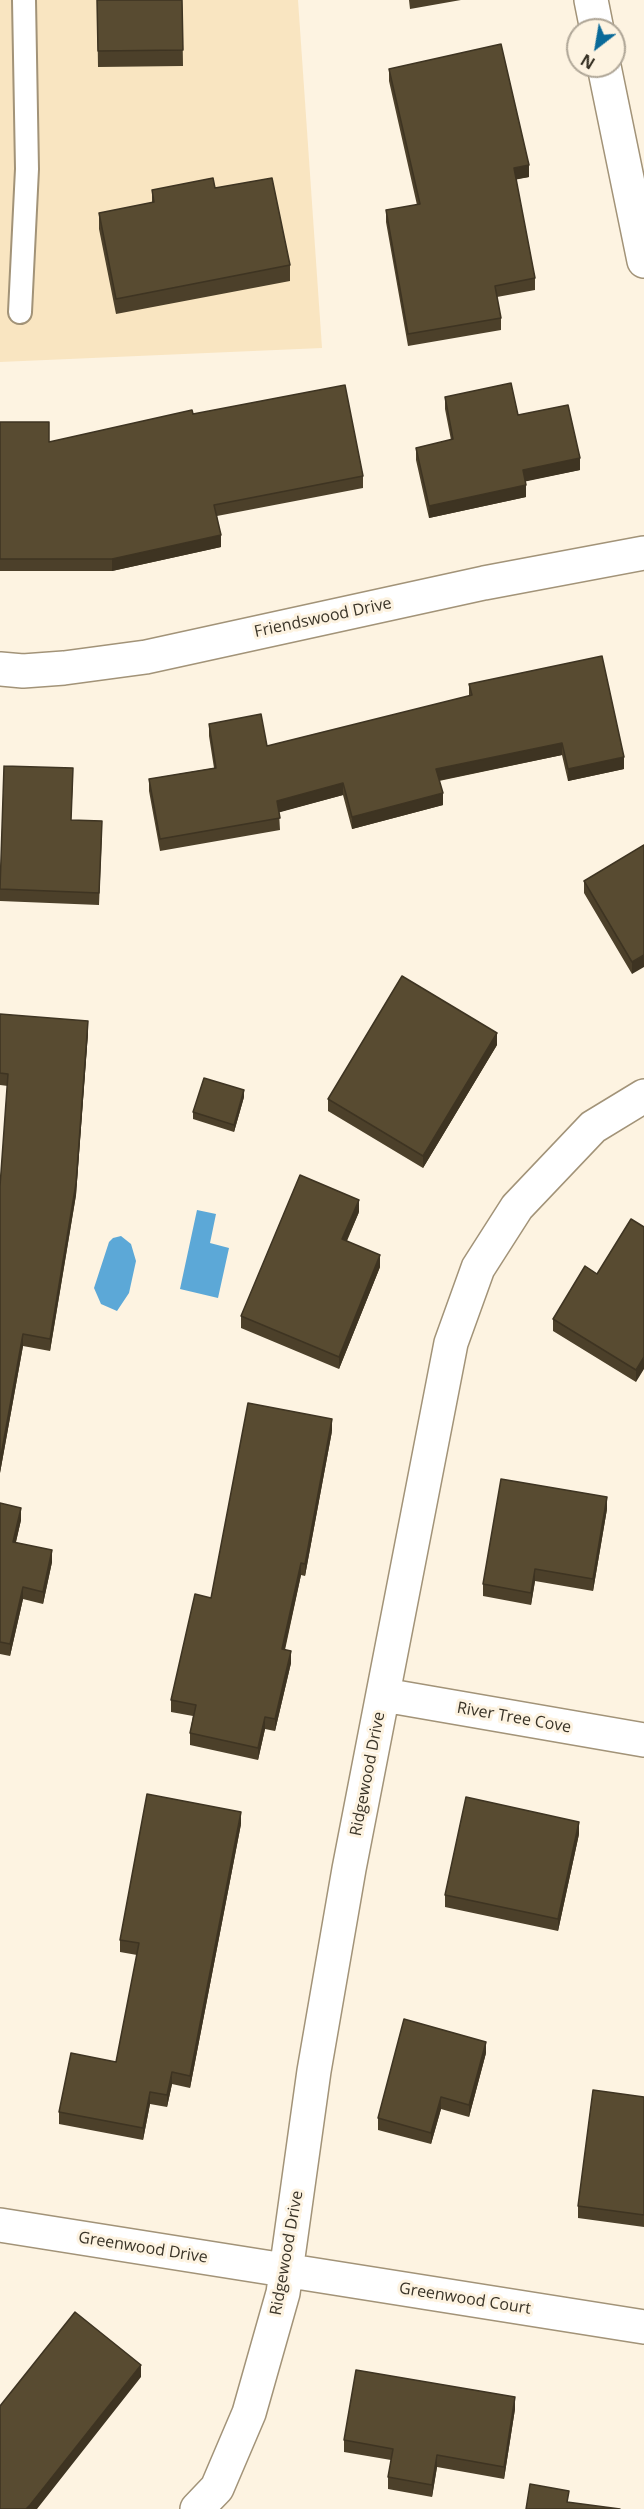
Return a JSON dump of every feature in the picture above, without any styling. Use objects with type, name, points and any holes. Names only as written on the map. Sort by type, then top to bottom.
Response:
[{"type":"street","points":[[591,0],[595,18]]},
{"type":"street","points":[[606,78],[644,261]]},
{"type":"street","name":"Friendswood Drive","points":[[0,669],[22,671],[64,668],[146,657],[484,583],[644,553]]},
{"type":"street","name":"Ridgewood Drive","points":[[197,2509],[217,2488],[249,2413],[270,2345],[287,2271],[318,2049],[349,1869],[451,1343],[478,1268],[517,1207],[593,1127],[644,1096]]},
{"type":"street","name":"River Tree Cove","points":[[384,1695],[644,1740]]},
{"type":"street","name":"Greenwood Drive","points":[[0,2224],[287,2271]]},
{"type":"street","name":"Greenwood Court","points":[[287,2271],[644,2327]]},
{"type":"lane","points":[[20,312],[27,169],[24,0]]},
{"type":"shaded area","points":[[0,0],[298,0],[322,348],[0,362]]},
{"type":"water","points":[[197,1210],[216,1214],[210,1243],[229,1248],[218,1298],[180,1289]]},
{"type":"water","points":[[121,1236],[131,1244],[136,1261],[129,1293],[117,1311],[101,1304],[94,1288],[109,1242]]},
{"type":"building","points":[[97,0],[182,0],[183,50],[98,51]]},
{"type":"building","points":[[501,44],[529,165],[514,168],[535,278],[495,286],[501,318],[408,334],[386,210],[420,204],[389,69]]},
{"type":"building","points":[[213,178],[215,188],[272,178],[290,265],[116,299],[99,213],[154,202],[152,190]]},
{"type":"building","points":[[511,383],[518,415],[568,405],[580,458],[523,470],[526,485],[429,506],[416,448],[453,439],[445,397]]},
{"type":"building","points":[[345,385],[363,476],[214,505],[221,535],[112,559],[0,559],[0,422],[49,422],[49,442],[192,410],[193,414]]},
{"type":"building","points":[[602,656],[624,757],[568,769],[562,743],[436,769],[443,793],[352,817],[343,783],[277,801],[280,818],[160,839],[149,779],[216,768],[209,724],[261,714],[267,746],[472,695],[469,684]]},
{"type":"building","points":[[4,766],[73,768],[71,820],[102,821],[99,893],[0,889]]},
{"type":"building","points":[[644,845],[644,955],[632,962],[584,881]]},
{"type":"building","points":[[402,976],[497,1033],[423,1156],[328,1099]]},
{"type":"building","points":[[0,1014],[88,1021],[76,1183],[50,1339],[23,1334],[0,1461],[0,1186],[8,1074],[0,1073]]},
{"type":"building","points":[[204,1078],[244,1090],[234,1125],[193,1112]]},
{"type":"building","points":[[300,1175],[359,1200],[342,1239],[380,1255],[339,1357],[241,1316]]},
{"type":"building","points":[[631,1219],[644,1227],[644,1357],[636,1370],[553,1319],[585,1266],[597,1274]]},
{"type":"building","points":[[248,1403],[332,1419],[305,1564],[301,1563],[282,1649],[291,1651],[275,1719],[265,1717],[258,1748],[190,1733],[196,1705],[171,1700],[195,1594],[211,1598]]},
{"type":"building","points":[[501,1479],[607,1497],[593,1579],[535,1569],[531,1593],[483,1584]]},
{"type":"building","points":[[0,1503],[21,1508],[13,1542],[52,1550],[43,1592],[23,1587],[10,1644],[0,1642]]},
{"type":"building","points":[[147,1794],[241,1812],[190,2076],[172,2072],[167,2095],[150,2092],[143,2128],[59,2112],[71,2053],[116,2062],[139,1943],[120,1940]]},
{"type":"building","points":[[466,1797],[579,1822],[558,1919],[445,1895]]},
{"type":"building","points":[[404,2019],[486,2042],[469,2105],[441,2097],[431,2133],[378,2118]]},
{"type":"building","points":[[593,2090],[644,2097],[644,2215],[578,2206]]},
{"type":"building","points":[[75,2312],[141,2365],[30,2505],[26,2509],[0,2509],[0,2406]]},
{"type":"building","points":[[356,2370],[515,2397],[504,2467],[437,2455],[432,2485],[388,2477],[393,2449],[344,2440]]},
{"type":"building","points":[[530,2484],[569,2491],[567,2502],[620,2509],[526,2509]]}]
